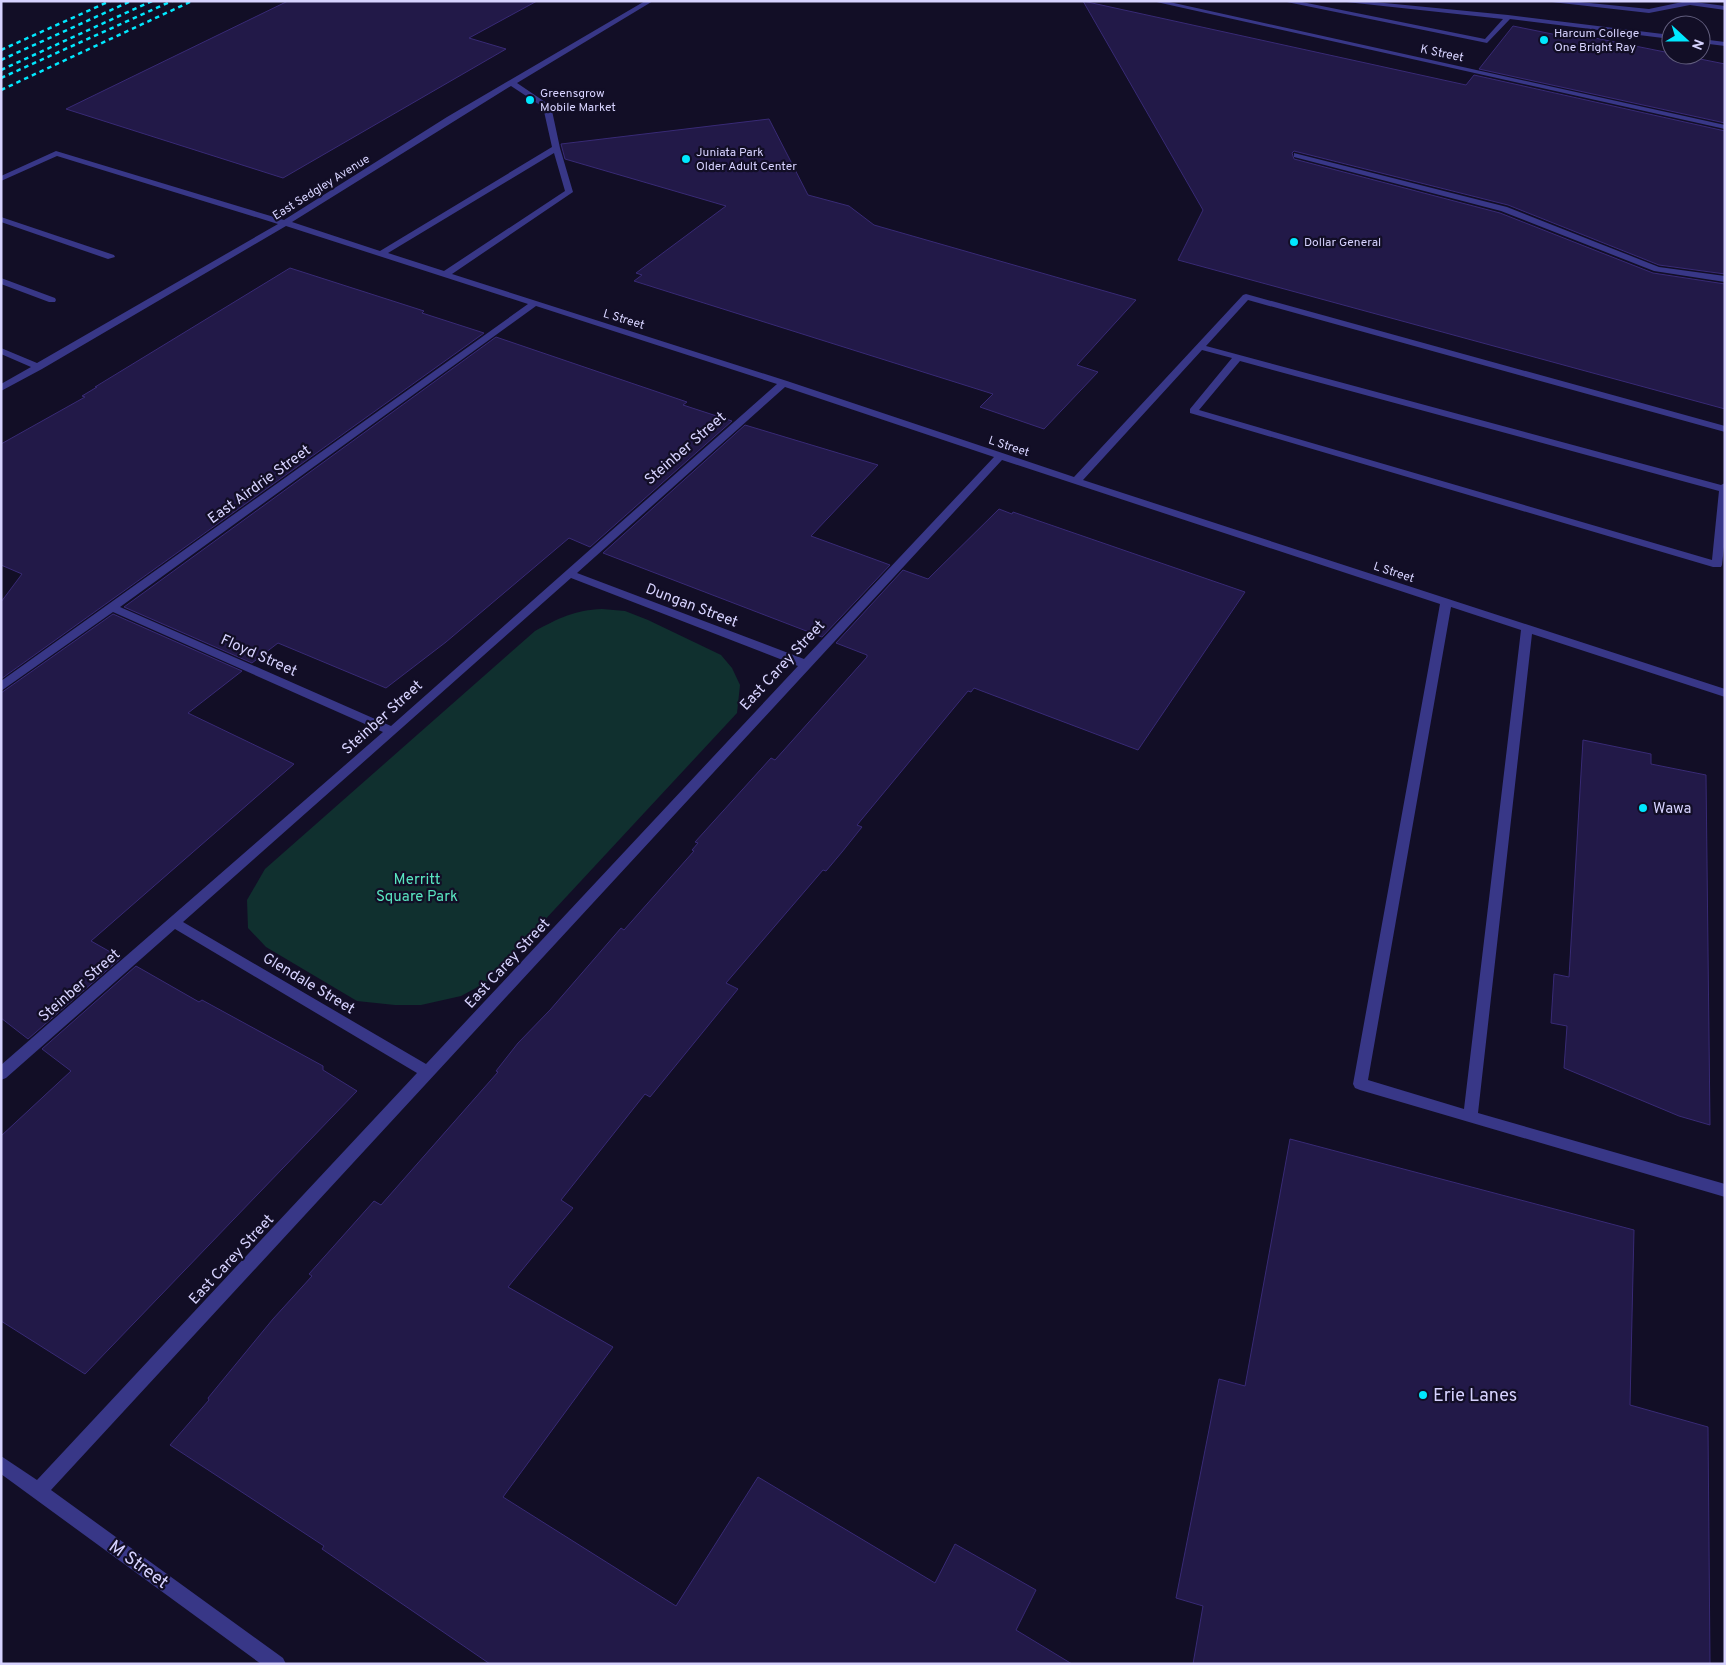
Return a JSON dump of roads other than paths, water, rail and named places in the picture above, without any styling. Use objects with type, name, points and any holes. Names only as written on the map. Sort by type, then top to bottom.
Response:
[{"type":"street","name":"East Sedgley Avenue","points":[[1,388],[286,223],[512,83],[650,1]]},
{"type":"street","name":"K Street","points":[[1155,1],[1725,127]]},
{"type":"street","points":[[1285,1],[1487,41],[1508,18]]},
{"type":"street","points":[[1340,1],[1661,36]]},
{"type":"street","points":[[1546,1],[1649,12],[1690,2],[1725,8]]},
{"type":"street","points":[[1711,42],[1725,44]]},
{"type":"street","points":[[444,275],[569,192],[556,148],[547,106],[512,83]]},
{"type":"street","points":[[381,254],[556,148]]},
{"type":"street","name":"L Street","points":[[1,179],[56,153],[286,223],[784,383],[1000,456],[1725,693]]},
{"type":"street","points":[[1297,155],[1504,209],[1658,269],[1725,279]]},
{"type":"street","points":[[1,219],[111,257]]},
{"type":"street","points":[[1,281],[52,300]]},
{"type":"street","points":[[1076,481],[1246,297],[1725,429]]},
{"type":"street","name":"East Airdrie Street","points":[[1,687],[114,608],[534,304]]},
{"type":"street","points":[[1200,347],[1238,357],[1724,487],[1717,565],[1193,411],[1238,357]]},
{"type":"street","points":[[1,351],[38,367]]},
{"type":"street","name":"Steinber Street","points":[[1,1074],[175,923],[784,383]]},
{"type":"street","name":"East Carey Street","points":[[38,1492],[1000,456]]},
{"type":"street","name":"Dungan Street","points":[[568,573],[805,664]]},
{"type":"street","points":[[1446,602],[1360,1084],[1725,1191]]},
{"type":"street","name":"Floyd Street","points":[[114,608],[392,731]]},
{"type":"street","points":[[1470,1117],[1527,628]]},
{"type":"street","name":"Glendale Street","points":[[175,923],[428,1072]]},
{"type":"street","name":"M Street","points":[[1,1464],[277,1664]]},
{"type":"railway","points":[[1,50],[110,1]]},
{"type":"railway","points":[[1,60],[131,1]]},
{"type":"railway","points":[[1,70],[152,1]]},
{"type":"railway","points":[[1,78],[172,1]]},
{"type":"railway","points":[[1,90],[192,1]]},
{"type":"place","name":"Harcum College One Bright Ray","points":[[1544,40]]},
{"type":"place","name":"Greensgrow Mobile Market","points":[[530,100]]},
{"type":"place","name":"Juniata Park Older Adult Center","points":[[686,159]]},
{"type":"place","name":"Dollar General","points":[[1294,242]]},
{"type":"place","name":"Wawa","points":[[1643,808]]},
{"type":"place","name":"Erie Lanes","points":[[1423,1395]]},
{"type":"park label","name":"Merritt Square Park","points":[[417,888]]}]
